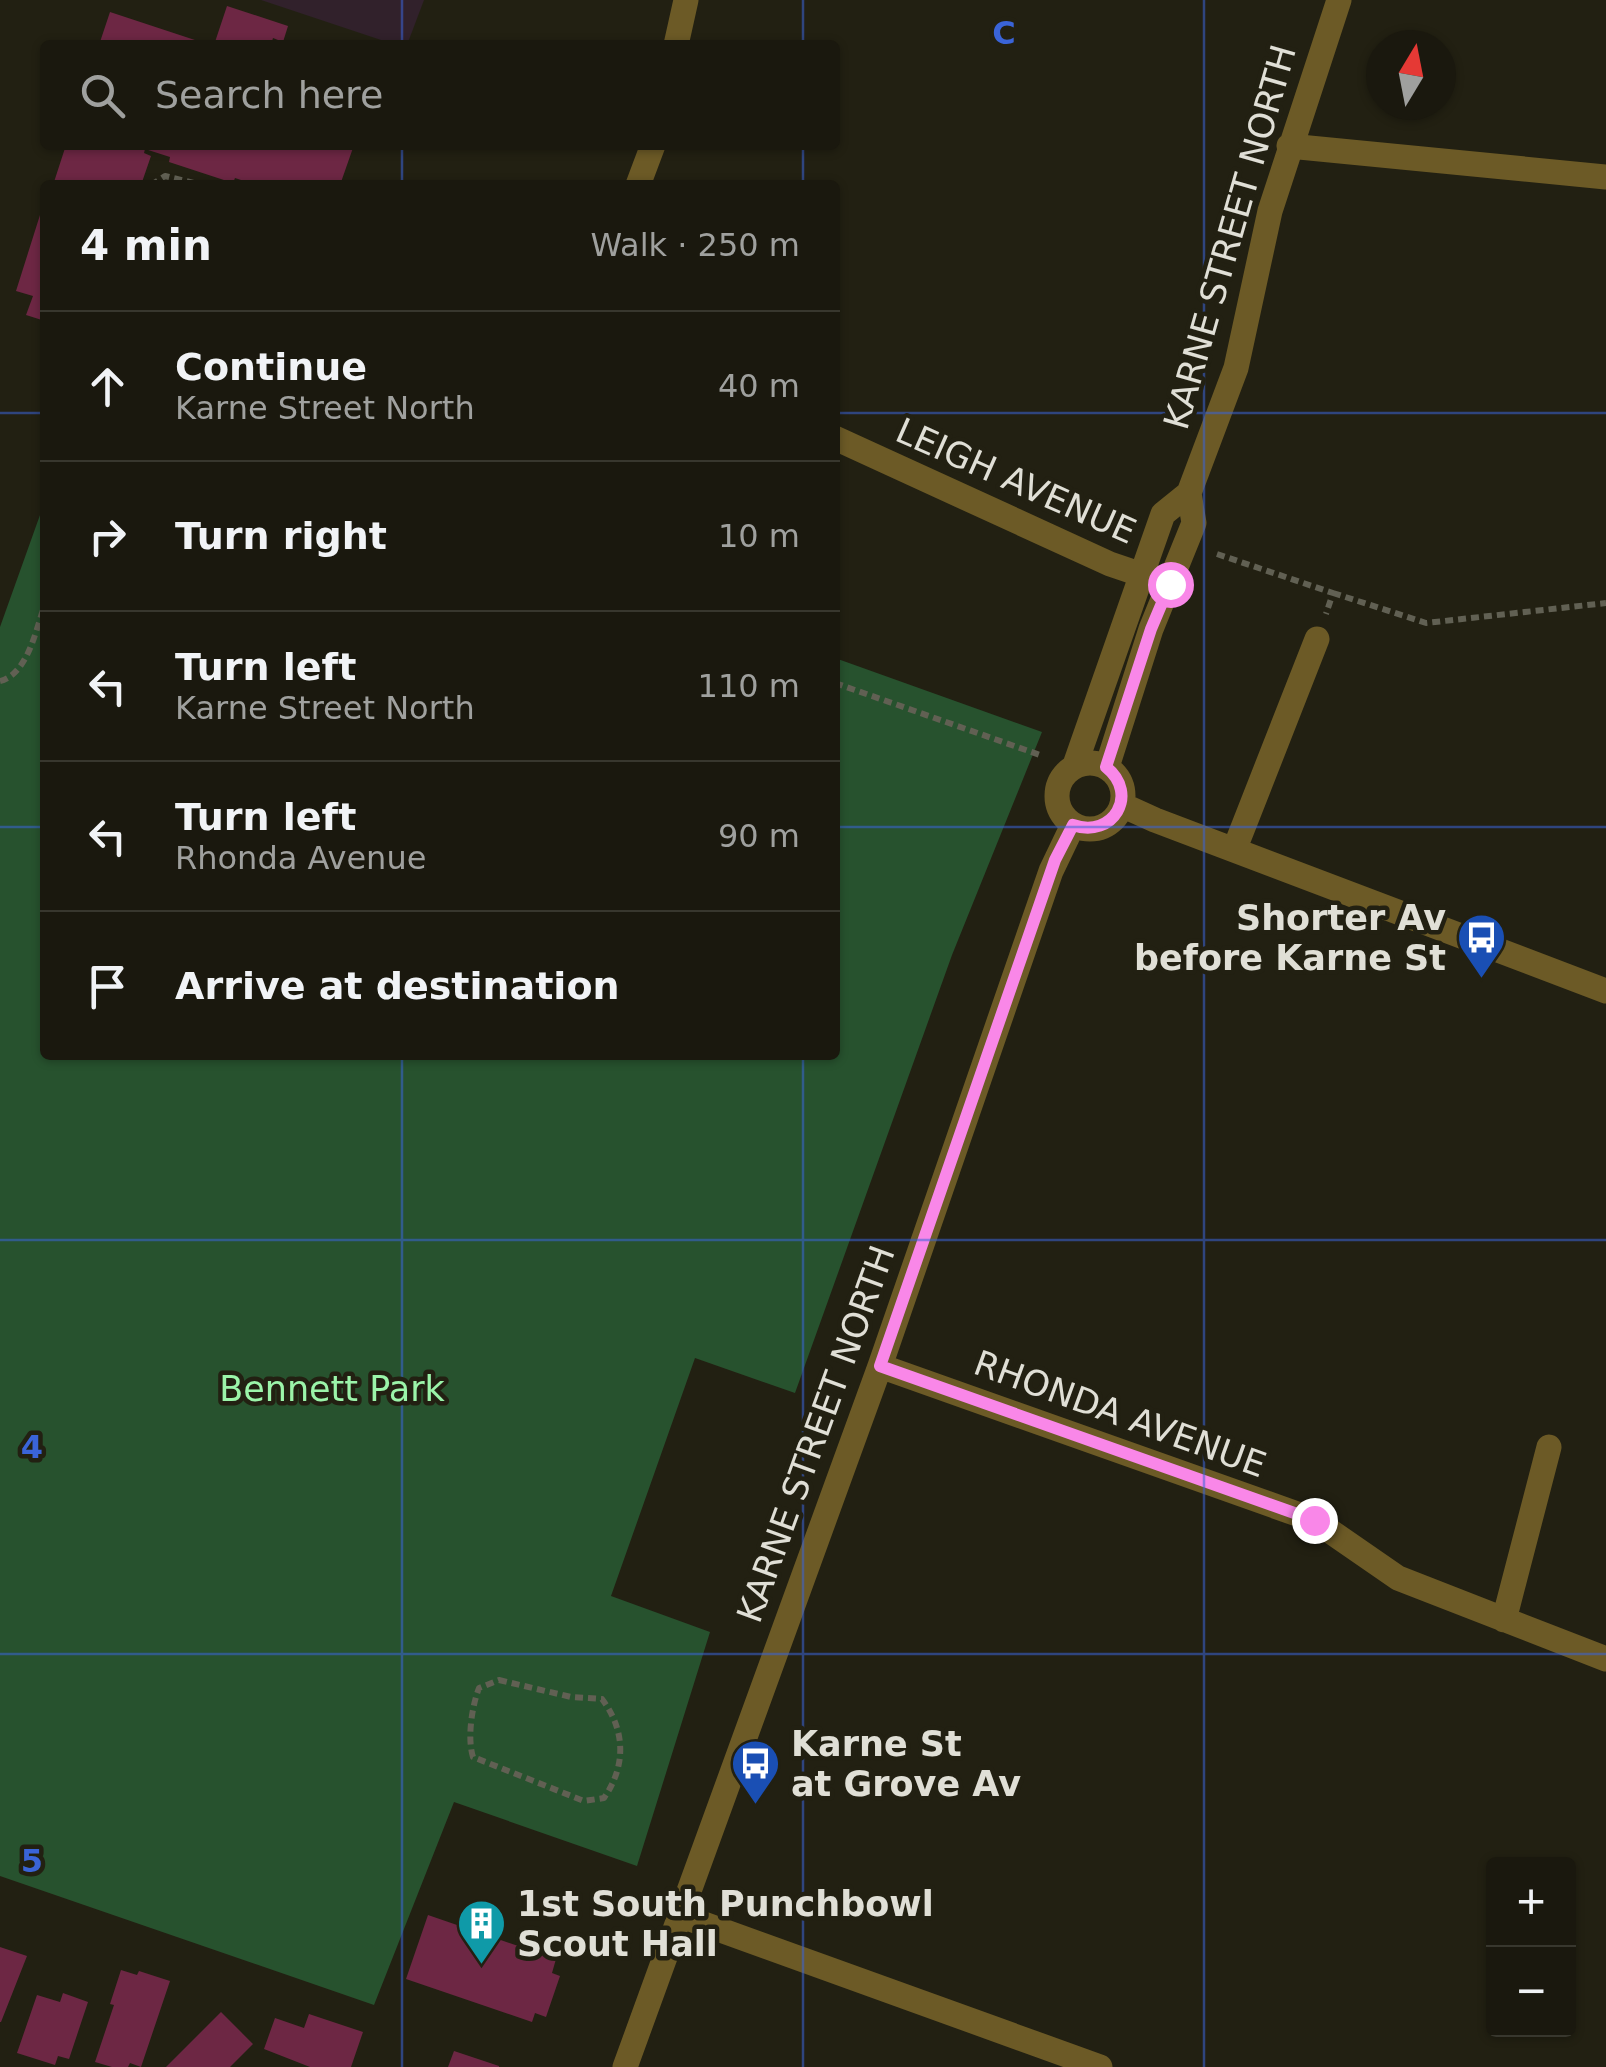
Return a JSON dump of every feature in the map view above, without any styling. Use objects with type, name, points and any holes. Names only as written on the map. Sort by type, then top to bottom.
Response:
[{"type":"street","points":[[677,40],[686,0]]},
{"type":"street","name":"KARNE STREET NORTH","points":[[1106,767],[1151,629],[1194,523],[1189,493],[1236,368],[1270,211],[1339,0]]},
{"type":"street","points":[[1289,146],[1606,177]]},
{"type":"street","points":[[640,180],[650,150]]},
{"type":"street","name":"LEIGH AVENUE","points":[[840,440],[1170,584]]},
{"type":"street","name":"KARNE STREET NORTH","points":[[1075,765],[1163,514],[1189,493]]},
{"type":"street","points":[[1235,848],[1317,639]]},
{"type":"street","points":[[1096,763],[1106,767],[1121,783],[1122,804],[1118,814],[1102,826],[1093,829],[1073,825],[1059,810],[1056,790],[1060,779],[1075,765],[1096,763]]},
{"type":"street","points":[[1122,804],[1606,991]]},
{"type":"street","name":"KARNE STREET NORTH","points":[[624,2067],[880,1366],[1055,860],[1073,825]]},
{"type":"street","name":"RHONDA AVENUE","points":[[880,1366],[1314,1520],[1398,1578],[1606,1659]]},
{"type":"street","points":[[1504,1620],[1549,1447]]},
{"type":"street","points":[[679,1915],[1100,2067]]},
{"type":"path","points":[[1217,554],[1426,624],[1606,602]]},
{"type":"path","points":[[1317,639],[1333,593]]},
{"type":"path","points":[[0,680],[7,680],[23,663],[40,617]]},
{"type":"path","points":[[840,685],[1040,754]]},
{"type":"path","points":[[499,1680],[571,1697],[602,1699],[622,1752],[621,1768],[599,1801],[584,1801],[473,1757],[470,1748],[475,1698],[479,1688],[489,1682],[499,1680]]},
{"type":"shaded area","points":[[261,0],[424,0],[409,40],[381,40]]},
{"type":"green space","name":"Bennett Park","points":[[40,515],[40,1060],[840,1060],[840,660],[1042,732],[952,955],[795,1393],[695,1358],[611,1596],[710,1632],[637,1866],[454,1802],[374,2005],[0,1876],[0,627]]},
{"type":"building","points":[[227,6],[288,26],[284,40],[216,40]]},
{"type":"building","points":[[110,12],[195,40],[101,40]]},
{"type":"building","points":[[64,150],[145,150],[151,156],[143,180],[55,180]]},
{"type":"building","points":[[148,150],[352,150],[342,180],[224,180],[169,162],[170,157]]},
{"type":"building","points":[[40,215],[40,319],[26,315],[33,296],[16,291]]},
{"type":"building","name":"1st South Punchbowl Scout Hall","points":[[428,1915],[556,1959],[552,1973],[560,1976],[546,2017],[535,2013],[532,2022],[406,1979]]},
{"type":"building","points":[[0,1947],[27,1956],[1,2022],[0,2022]]},
{"type":"building","points":[[121,1970],[170,1981],[141,2067],[130,2063],[128,2067],[112,2067],[95,2062]]},
{"type":"building","points":[[63,1993],[88,2002],[69,2059],[58,2056],[55,2065],[17,2053],[37,1995],[60,2002]]},
{"type":"building","points":[[221,2012],[253,2044],[230,2067],[166,2067]]},
{"type":"building","points":[[309,2014],[363,2032],[351,2067],[310,2067],[264,2049],[275,2018],[304,2028]]},
{"type":"building","points":[[454,2051],[499,2066],[499,2067],[448,2067]]},
{"type":"place","name":"Shorter Av before Karne St","points":[[1481,980]]},
{"type":"place","name":"Karne St at Grove Av","points":[[756,1806]]},
{"type":"place","name":"1st South Punchbowl Scout Hall","points":[[482,1966]]},
{"type":"route","points":[[1170,584],[1151,629],[1106,767],[1121,783],[1122,804],[1118,814],[1102,826],[1093,829],[1073,825],[1055,860],[880,1366],[1314,1520]]}]
